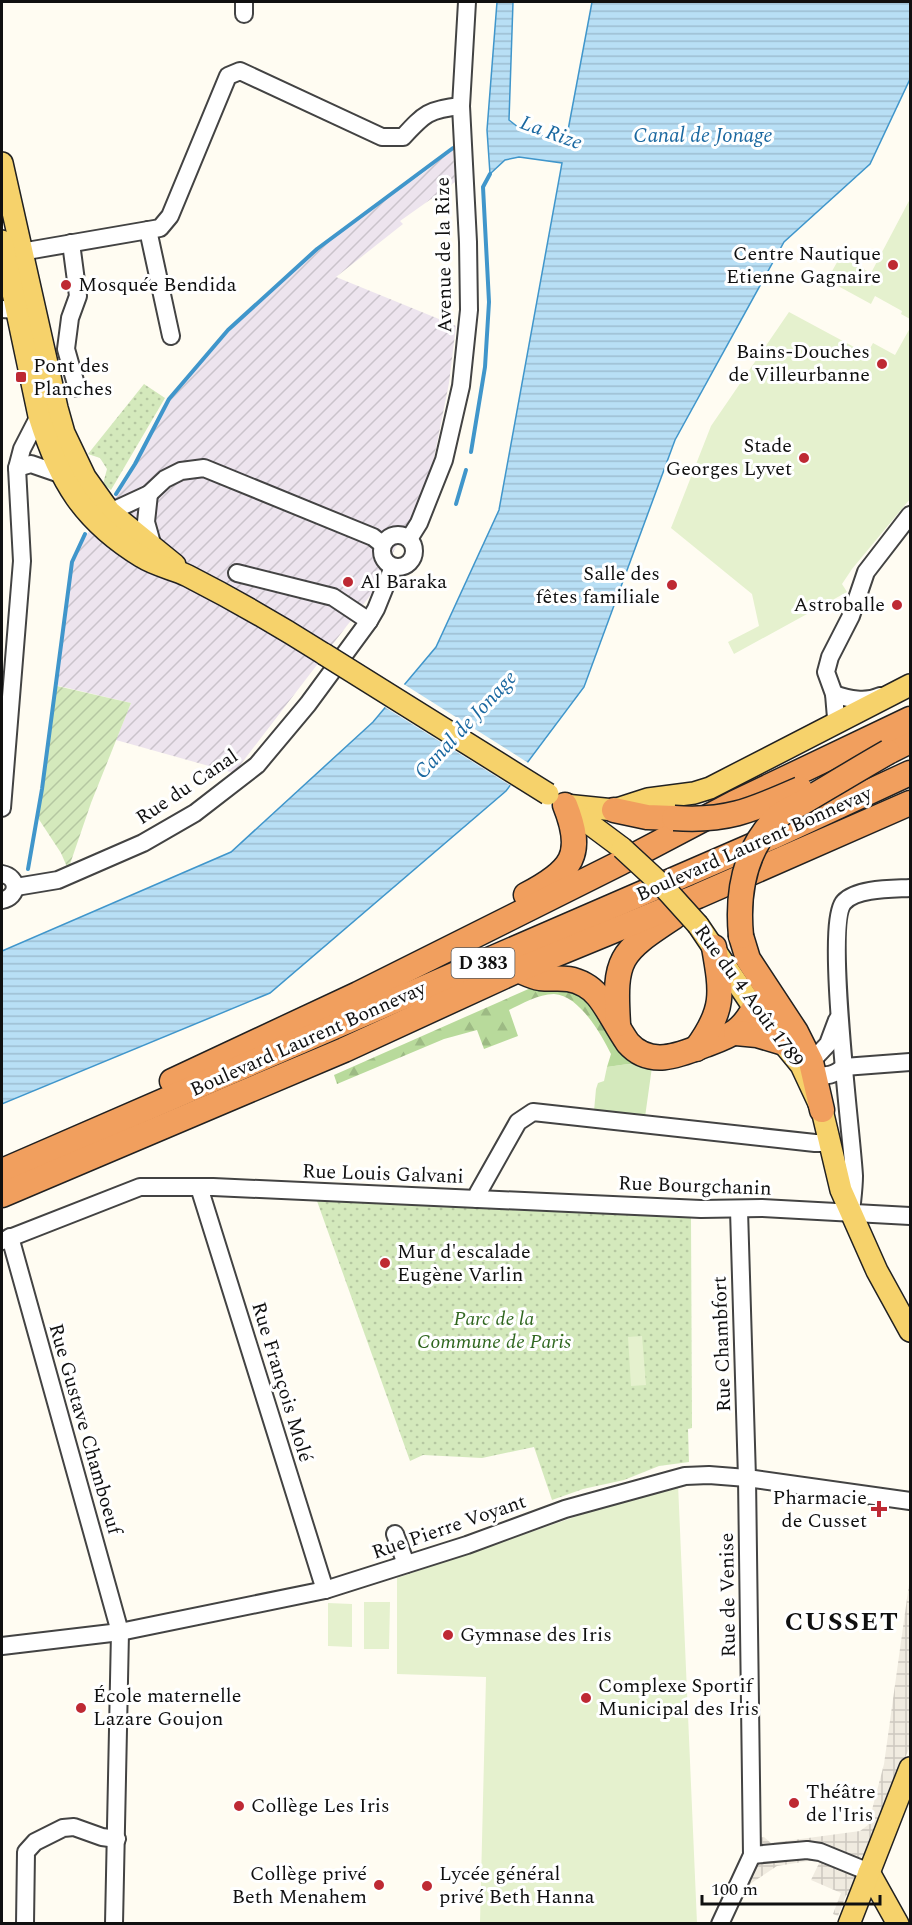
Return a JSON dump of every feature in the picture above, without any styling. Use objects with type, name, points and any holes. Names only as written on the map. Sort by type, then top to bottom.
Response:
[{"type":"highway","points":[[54,1149],[96,1115],[358,994],[836,741],[907,694]]},
{"type":"highway","points":[[669,829],[734,803],[910,719]]},
{"type":"highway","points":[[614,810],[647,817],[669,829],[735,815],[910,741]]},
{"type":"highway","points":[[822,1110],[813,1068],[796,1032],[748,959],[741,936],[740,894],[751,854],[775,819],[888,752]]},
{"type":"highway","name":"Boulevard Laurent Bonnevay","points":[[2,1171],[772,837],[910,773]]},
{"type":"highway","points":[[358,994],[374,975],[546,884],[571,861],[575,844],[572,824],[557,799]]},
{"type":"highway","name":"Boulevard Laurent Bonnevay","points":[[2,1195],[344,1050],[518,970],[698,896],[910,803]]},
{"type":"highway","points":[[619,1027],[616,985],[623,959],[634,946],[678,915],[698,896]]},
{"type":"highway","points":[[696,1049],[713,1023],[718,1010],[720,981],[714,947]]},
{"type":"highway","points":[[518,970],[540,978],[559,977],[584,984],[598,996],[630,1045],[649,1055],[668,1058],[688,1053],[736,1033],[744,1025],[754,1008]]},
{"type":"highway","points":[[736,1033],[758,1035],[784,1043]]},
{"type":"main road","points":[[2,163],[21,252],[18,308],[57,408],[64,433],[103,513],[143,559],[187,575]]},
{"type":"main road","points":[[2,206],[10,246],[21,252]]},
{"type":"main road","points":[[2,241],[39,416],[60,474],[81,506],[103,513],[153,547],[187,575]]},
{"type":"main road","name":"Rue du 4 Août 1789","points":[[187,575],[324,654],[557,799],[622,848],[661,884],[698,926],[754,1008],[801,1065],[822,1110],[841,1190],[877,1271],[910,1331]]},
{"type":"main road","points":[[557,799],[614,810],[648,799],[694,793],[710,788],[839,722],[907,694]]},
{"type":"main road","points":[[849,1923],[910,1768]]},
{"type":"main road","points":[[869,1872],[898,1923]]},
{"type":"street","name":"Avenue de la Rize","points":[[409,539],[419,523],[444,460],[461,386],[469,310],[461,106],[467,2]]},
{"type":"street","points":[[21,252],[160,228],[170,216],[228,76],[240,71],[382,137],[403,137],[423,116],[444,107],[461,106]]},
{"type":"street","points":[[148,230],[171,336]]},
{"type":"street","points":[[71,243],[78,296],[70,318],[66,349],[77,388]]},
{"type":"street","points":[[2,808],[4,736],[22,561],[17,468],[22,449],[39,416]]},
{"type":"street","points":[[17,468],[31,464],[60,474]]},
{"type":"street","points":[[103,513],[149,494],[165,479],[181,471],[204,468],[373,537],[382,544]]},
{"type":"street","points":[[149,494],[146,522],[153,547]]},
{"type":"street","points":[[839,722],[836,718],[834,694],[826,672],[830,657],[851,616],[866,572],[910,515]]},
{"type":"street","points":[[394,535],[405,536],[409,539],[414,549],[412,559],[404,566],[393,567],[384,561],[381,550],[385,540],[394,535]]},
{"type":"street","name":"Rue du Canal","points":[[16,887],[58,880],[143,843],[195,813],[257,765],[308,704],[369,621],[393,567]]},
{"type":"street","points":[[237,573],[333,597],[369,621]]},
{"type":"street","points":[[834,694],[852,700],[874,699],[891,692],[907,694]]},
{"type":"street","points":[[2,873],[14,880],[16,887],[9,898],[2,900]]},
{"type":"street","points":[[910,888],[876,890],[851,897],[843,902],[838,919],[839,1013],[838,1054],[836,1074],[825,1076],[813,1068],[838,1054],[910,1062]]},
{"type":"street","points":[[838,1054],[854,1178],[851,1214]]},
{"type":"street","name":"Rue Louis Galvani","points":[[6,1239],[140,1187],[199,1187],[477,1199],[478,1193],[518,1122],[533,1112],[781,1140],[829,1143]]},
{"type":"street","name":"Rue François Molé","points":[[199,1187],[325,1590]]},
{"type":"street","name":"Rue Bourgchanin","points":[[477,1199],[739,1210],[762,1208],[910,1216]]},
{"type":"street","name":"Rue Chambfort","points":[[739,1210],[747,1478]]},
{"type":"street","name":"Rue Gustave Chamboeuf","points":[[6,1239],[120,1632],[114,1923]]},
{"type":"street","name":"Rue Pierre Voyant","points":[[2,1646],[120,1632],[325,1590],[467,1545],[565,1509],[686,1476],[747,1478],[910,1501]]},
{"type":"street","name":"Rue de Venise","points":[[747,1478],[752,1855]]},
{"type":"street","points":[[395,1534],[406,1564]]},
{"type":"street","points":[[25,1923],[26,1852],[35,1842],[63,1828],[74,1827],[102,1837],[117,1839]]},
{"type":"street","points":[[720,1923],[752,1855],[807,1850],[820,1852],[869,1872]]},
{"type":"shaded area","points":[[453,149],[455,182],[400,221],[403,224],[336,277],[456,326],[449,383],[429,483],[372,593],[234,773],[116,740],[131,703],[55,685],[71,571],[81,542],[127,481],[172,397],[188,376],[232,329],[277,285],[318,250]]},
{"type":"shaded area","points":[[909,1584],[910,1746],[866,1854],[857,1859],[761,1851],[758,1838],[764,1837],[771,1843],[860,1831],[868,1825],[884,1764]]},
{"type":"shaded area","points":[[801,1854],[824,1859],[856,1874],[857,1878],[849,1896],[846,1895],[838,1916],[833,1914],[841,1893],[811,1880],[821,1859],[777,1866],[750,1884],[748,1888],[745,1886],[757,1860]]},
{"type":"green space","name":"Centre Nautique Etienne Gagnaire","points":[[910,199],[910,319],[901,314],[902,311],[875,296],[871,304],[827,280],[840,257],[871,273]]},
{"type":"green space","name":"Stade Georges Lyvet","points":[[789,312],[867,354],[873,343],[895,355],[910,328],[910,499],[852,569],[842,584],[847,592],[734,654],[728,642],[759,626],[752,594],[671,528],[711,426]]},
{"type":"green space","points":[[144,384],[165,398],[111,490],[103,484],[107,469],[100,458],[88,454]]},
{"type":"green space","points":[[57,686],[131,703],[91,803],[69,867],[38,818]]},
{"type":"green space","points":[[533,987],[573,990],[594,1006],[624,1054],[639,1065],[607,1067],[611,1054],[588,1017],[572,1001],[563,996],[548,994],[509,1010],[518,1036],[484,1049],[477,1030],[444,1039],[337,1084],[334,1075]]},
{"type":"green space","points":[[628,1064],[652,1067],[645,1117],[594,1111],[596,1089],[598,1083],[604,1081],[607,1067]]},
{"type":"green space","name":"Parc de la Commune de Paris","points":[[317,1201],[691,1218],[692,1428],[688,1429],[689,1462],[659,1466],[624,1480],[583,1489],[552,1500],[534,1447],[482,1458],[423,1455],[410,1461]]},
{"type":"green space","points":[[642,1336],[646,1385],[631,1386],[628,1337]]},
{"type":"green space","name":"Complexe Sportif Municipal des Iris","points":[[678,1484],[697,1923],[480,1923],[486,1677],[397,1674],[397,1578],[659,1488]]},
{"type":"green space","points":[[364,1602],[390,1602],[389,1649],[364,1649]]},
{"type":"green space","points":[[328,1603],[352,1604],[352,1647],[328,1646]]},
{"type":"water","name":"Canal de Jonage","points":[[497,2],[513,2],[509,120],[523,131],[566,141],[592,2],[910,2],[910,79],[870,164],[784,242],[675,440],[584,687],[506,791],[270,993],[2,1104],[2,951],[231,852],[373,722],[436,647],[499,510],[562,163],[519,157],[505,160],[490,174],[487,130]]},
{"type":"pier","points":[[402,683],[530,764],[513,787],[383,706]]},
{"type":"waterway","points":[[116,494],[135,464],[169,399],[228,330],[317,249],[453,148]]},
{"type":"waterway","points":[[471,452],[485,367],[489,302],[483,187],[490,174]]},
{"type":"waterway","points":[[456,504],[466,470]]},
{"type":"waterway","points":[[28,869],[42,789],[72,562],[85,534]]},
{"type":"place","name":"Centre Nautique Etienne Gagnaire","points":[[893,265]]},
{"type":"place","name":"Mosquée Bendida","points":[[66,285]]},
{"type":"place","name":"Bains-Douches de Villeurbanne","points":[[882,364]]},
{"type":"place","name":"Pont des Planches","points":[[21,377]]},
{"type":"place","name":"Stade Georges Lyvet","points":[[804,458]]},
{"type":"place","name":"Al Baraka","points":[[348,582]]},
{"type":"place","name":"Salle des fêtes familiale","points":[[672,585]]},
{"type":"place","name":"Astroballe","points":[[897,605]]},
{"type":"place","name":"Mur d'escalade Eugène Varlin","points":[[385,1263]]},
{"type":"place","name":"Pharmacie de Cusset","points":[[879,1509]]},
{"type":"place","name":"Gymnase des Iris","points":[[448,1635]]},
{"type":"place","name":"Complexe Sportif Municipal des Iris","points":[[586,1698]]},
{"type":"place","name":"École maternelle Lazare Goujon","points":[[81,1708]]},
{"type":"place","name":"Théâtre de l'Iris","points":[[794,1803]]},
{"type":"place","name":"Collège Les Iris","points":[[239,1806]]},
{"type":"place","name":"Collège privé Beth Menahem","points":[[379,1885]]},
{"type":"place","name":"Lycée général privé Beth Hanna","points":[[427,1886]]},
{"type":"district","name":"CUSSET","points":[[842,1622]]},
{"type":"water label","name":"La Rize","points":[[551,133]]}]
